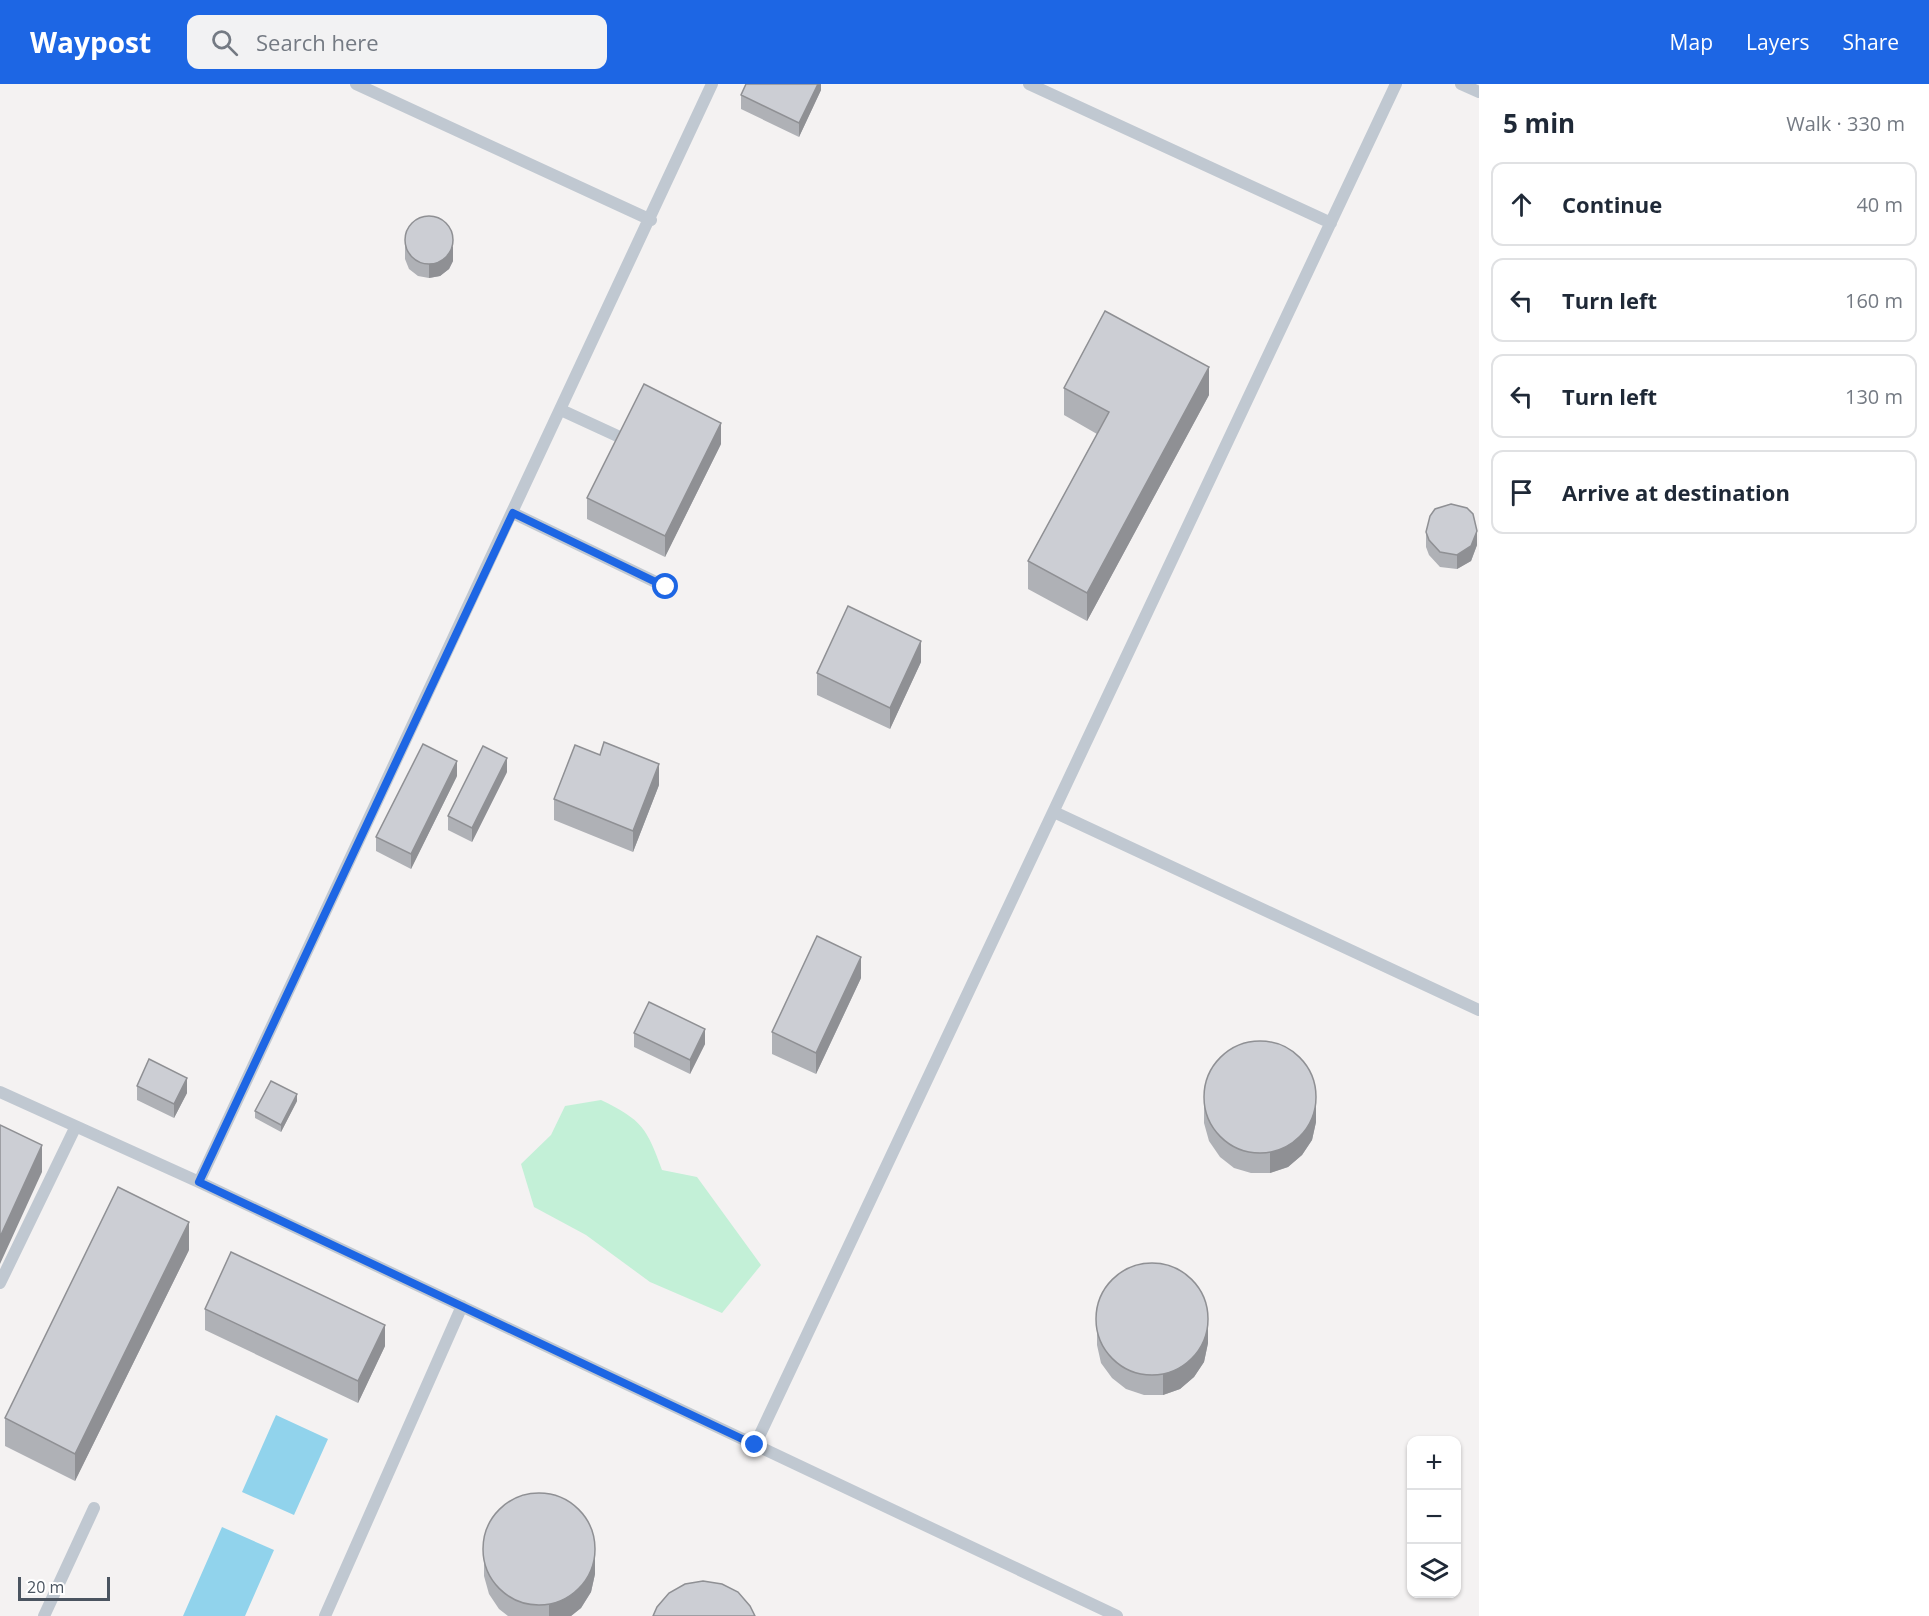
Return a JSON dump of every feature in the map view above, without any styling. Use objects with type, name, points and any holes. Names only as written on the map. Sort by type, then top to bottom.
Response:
[{"type":"lane","points":[[356,84],[651,220]]},
{"type":"lane","points":[[199,1182],[651,220],[712,84]]},
{"type":"lane","points":[[1029,84],[1331,223]]},
{"type":"lane","points":[[755,1445],[1396,84]]},
{"type":"lane","points":[[1461,84],[1479,92]]},
{"type":"lane","points":[[561,410],[624,439]]},
{"type":"lane","points":[[513,513],[666,587]]},
{"type":"lane","points":[[1054,812],[1479,1010]]},
{"type":"lane","points":[[0,1092],[75,1128],[199,1182],[1117,1616]]},
{"type":"lane","points":[[0,1283],[75,1128]]},
{"type":"lane","points":[[326,1616],[462,1306]]},
{"type":"lane","points":[[44,1616],[94,1508]]},
{"type":"green space","points":[[601,1100],[626,1113],[641,1127],[652,1144],[662,1170],[697,1177],[761,1265],[722,1313],[650,1282],[586,1235],[534,1207],[521,1164],[551,1135],[565,1106]]},
{"type":"water","points":[[276,1415],[328,1439],[294,1515],[242,1492]]},
{"type":"water","points":[[222,1527],[274,1550],[245,1616],[183,1616]]},
{"type":"building","points":[[746,84],[818,84],[799,123],[741,95]]},
{"type":"building","points":[[424,216],[434,216],[446,223],[453,235],[453,245],[446,257],[434,264],[424,264],[409,253],[405,245],[405,235],[416,220]]},
{"type":"building","points":[[1105,311],[1209,367],[1087,593],[1028,561],[1109,412],[1064,388]]},
{"type":"building","points":[[644,384],[721,423],[665,536],[587,498]]},
{"type":"building","points":[[1451,504],[1467,508],[1473,514],[1477,531],[1471,546],[1457,555],[1440,552],[1429,540],[1426,532],[1430,516],[1435,509]]},
{"type":"building","points":[[848,606],[921,641],[890,708],[817,673]]},
{"type":"building","points":[[604,742],[659,764],[633,831],[554,799],[575,745],[600,755]]},
{"type":"building","points":[[423,744],[457,761],[411,854],[376,837]]},
{"type":"building","points":[[483,746],[507,758],[472,828],[448,816]]},
{"type":"building","points":[[817,936],[861,957],[816,1053],[772,1032]]},
{"type":"building","points":[[649,1002],[705,1029],[690,1060],[634,1033]]},
{"type":"building","points":[[1260,1041],[1281,1046],[1299,1058],[1311,1076],[1316,1097],[1311,1118],[1299,1136],[1281,1148],[1260,1153],[1239,1148],[1221,1136],[1209,1118],[1204,1097],[1209,1076],[1221,1058],[1239,1046]]},
{"type":"building","points":[[149,1059],[187,1078],[174,1104],[137,1086]]},
{"type":"building","points":[[271,1081],[297,1094],[281,1125],[255,1111]]},
{"type":"building","points":[[0,1125],[42,1145],[0,1237]]},
{"type":"building","points":[[118,1187],[189,1222],[75,1454],[5,1418]]},
{"type":"building","points":[[231,1252],[385,1325],[358,1381],[205,1309]]},
{"type":"building","points":[[1152,1263],[1173,1268],[1191,1280],[1203,1298],[1208,1319],[1203,1340],[1191,1358],[1173,1370],[1152,1375],[1131,1370],[1113,1358],[1101,1340],[1096,1319],[1101,1298],[1113,1280],[1131,1268]]},
{"type":"building","points":[[539,1493],[560,1498],[578,1510],[590,1528],[595,1549],[590,1570],[578,1588],[560,1600],[539,1605],[518,1600],[500,1588],[488,1570],[483,1549],[488,1528],[500,1510],[518,1498]]},
{"type":"building","points":[[703,1581],[722,1584],[738,1592],[755,1616],[653,1616],[657,1607],[669,1593],[685,1584]]},
{"type":"route","points":[[666,587],[513,513],[199,1182],[755,1445]]}]
